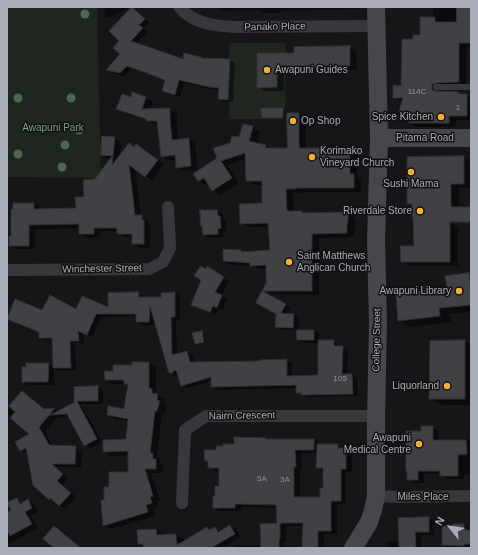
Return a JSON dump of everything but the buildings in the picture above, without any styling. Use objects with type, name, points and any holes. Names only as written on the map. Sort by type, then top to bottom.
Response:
[{"type":"main road","name":"College Street","points":[[352,548],[368,522],[373,510],[376,496],[378,323],[376,241],[378,138],[376,7]]},
{"type":"main road","name":"Pitama Road","points":[[378,138],[471,138]]},
{"type":"street","name":"Panako Place","points":[[179,7],[184,13],[196,20],[218,26],[376,26]]},
{"type":"street","name":"Winchester Street","points":[[7,270],[149,269],[163,262],[170,248],[168,207]]},
{"type":"street","name":"Nairn Crescent","points":[[182,503],[185,430],[206,416],[376,416]]},
{"type":"street","name":"Miles Place","points":[[376,496],[471,496]]},
{"type":"lane","points":[[436,87],[471,87]]},
{"type":"green space","name":"Awapuni Park","points":[[7,7],[97,7],[101,178],[8,177],[7,182]]},
{"type":"green space","points":[[229,43],[286,43],[285,119],[229,119]]},
{"type":"place","name":"Awapuni Guides","points":[[267,70]]},
{"type":"place","name":"Spice Kitchen","points":[[441,117]]},
{"type":"place","name":"Op Shop","points":[[293,121]]},
{"type":"place","name":"Korimako Vineyard Church","points":[[312,157]]},
{"type":"place","name":"Sushi Mama","points":[[411,172]]},
{"type":"place","name":"Riverdale Store","points":[[420,211]]},
{"type":"place","name":"Saint Matthews Anglican Church","points":[[289,262]]},
{"type":"place","name":"Awapuni Library","points":[[459,291]]},
{"type":"place","name":"Liquorland","points":[[447,386]]},
{"type":"place","name":"Awapuni Medical Centre","points":[[419,444]]}]
